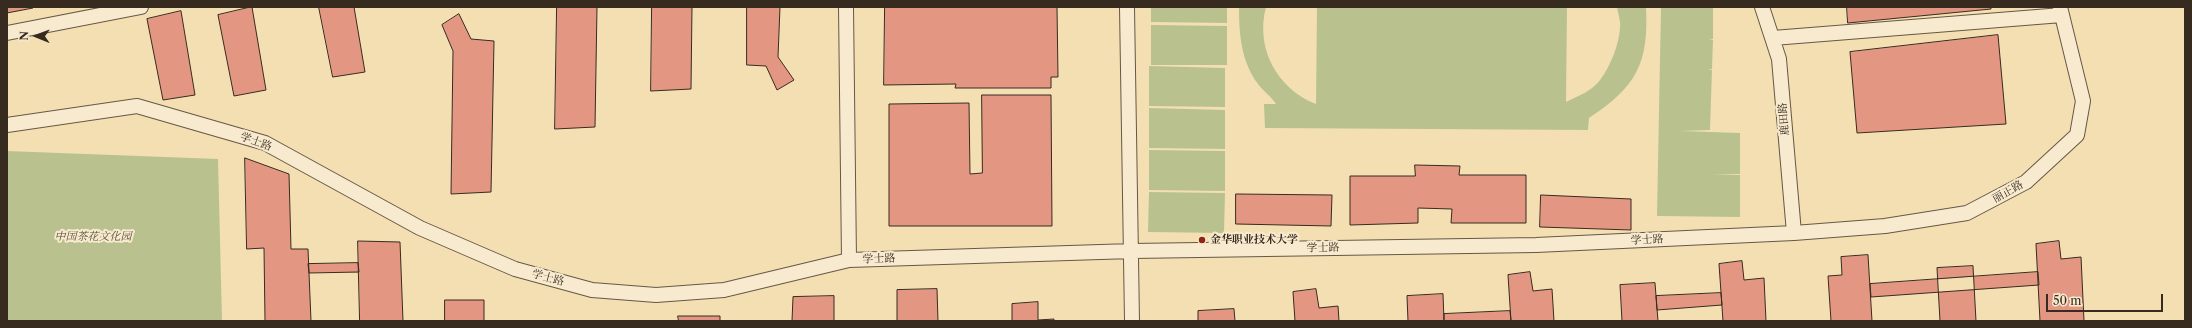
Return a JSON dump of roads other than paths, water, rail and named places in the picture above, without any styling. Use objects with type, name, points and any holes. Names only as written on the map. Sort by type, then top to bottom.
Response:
[{"type":"street","points":[[7,33],[141,7]]},
{"type":"street","points":[[846,7],[849,260]]},
{"type":"street","points":[[1126,7],[1132,251],[1132,321]]},
{"type":"street","name":"鹿田路","points":[[1762,7],[1779,59],[1794,233]]},
{"type":"street","points":[[1773,38],[2061,11]]},
{"type":"street","name":"丽正路","points":[[1794,233],[1885,226],[1967,214],[2026,182],[2077,134],[2083,101],[2061,11]]},
{"type":"street","name":"学士路","points":[[7,124],[137,106],[266,143],[420,228],[515,269],[592,290],[656,295],[724,290],[849,260],[1132,251],[1536,245],[1794,233]]},
{"type":"place","name":"金华职业技术大学","points":[[1202,240]]},
{"type":"park label","name":"中国茶花文化园","points":[[93,237]]}]
